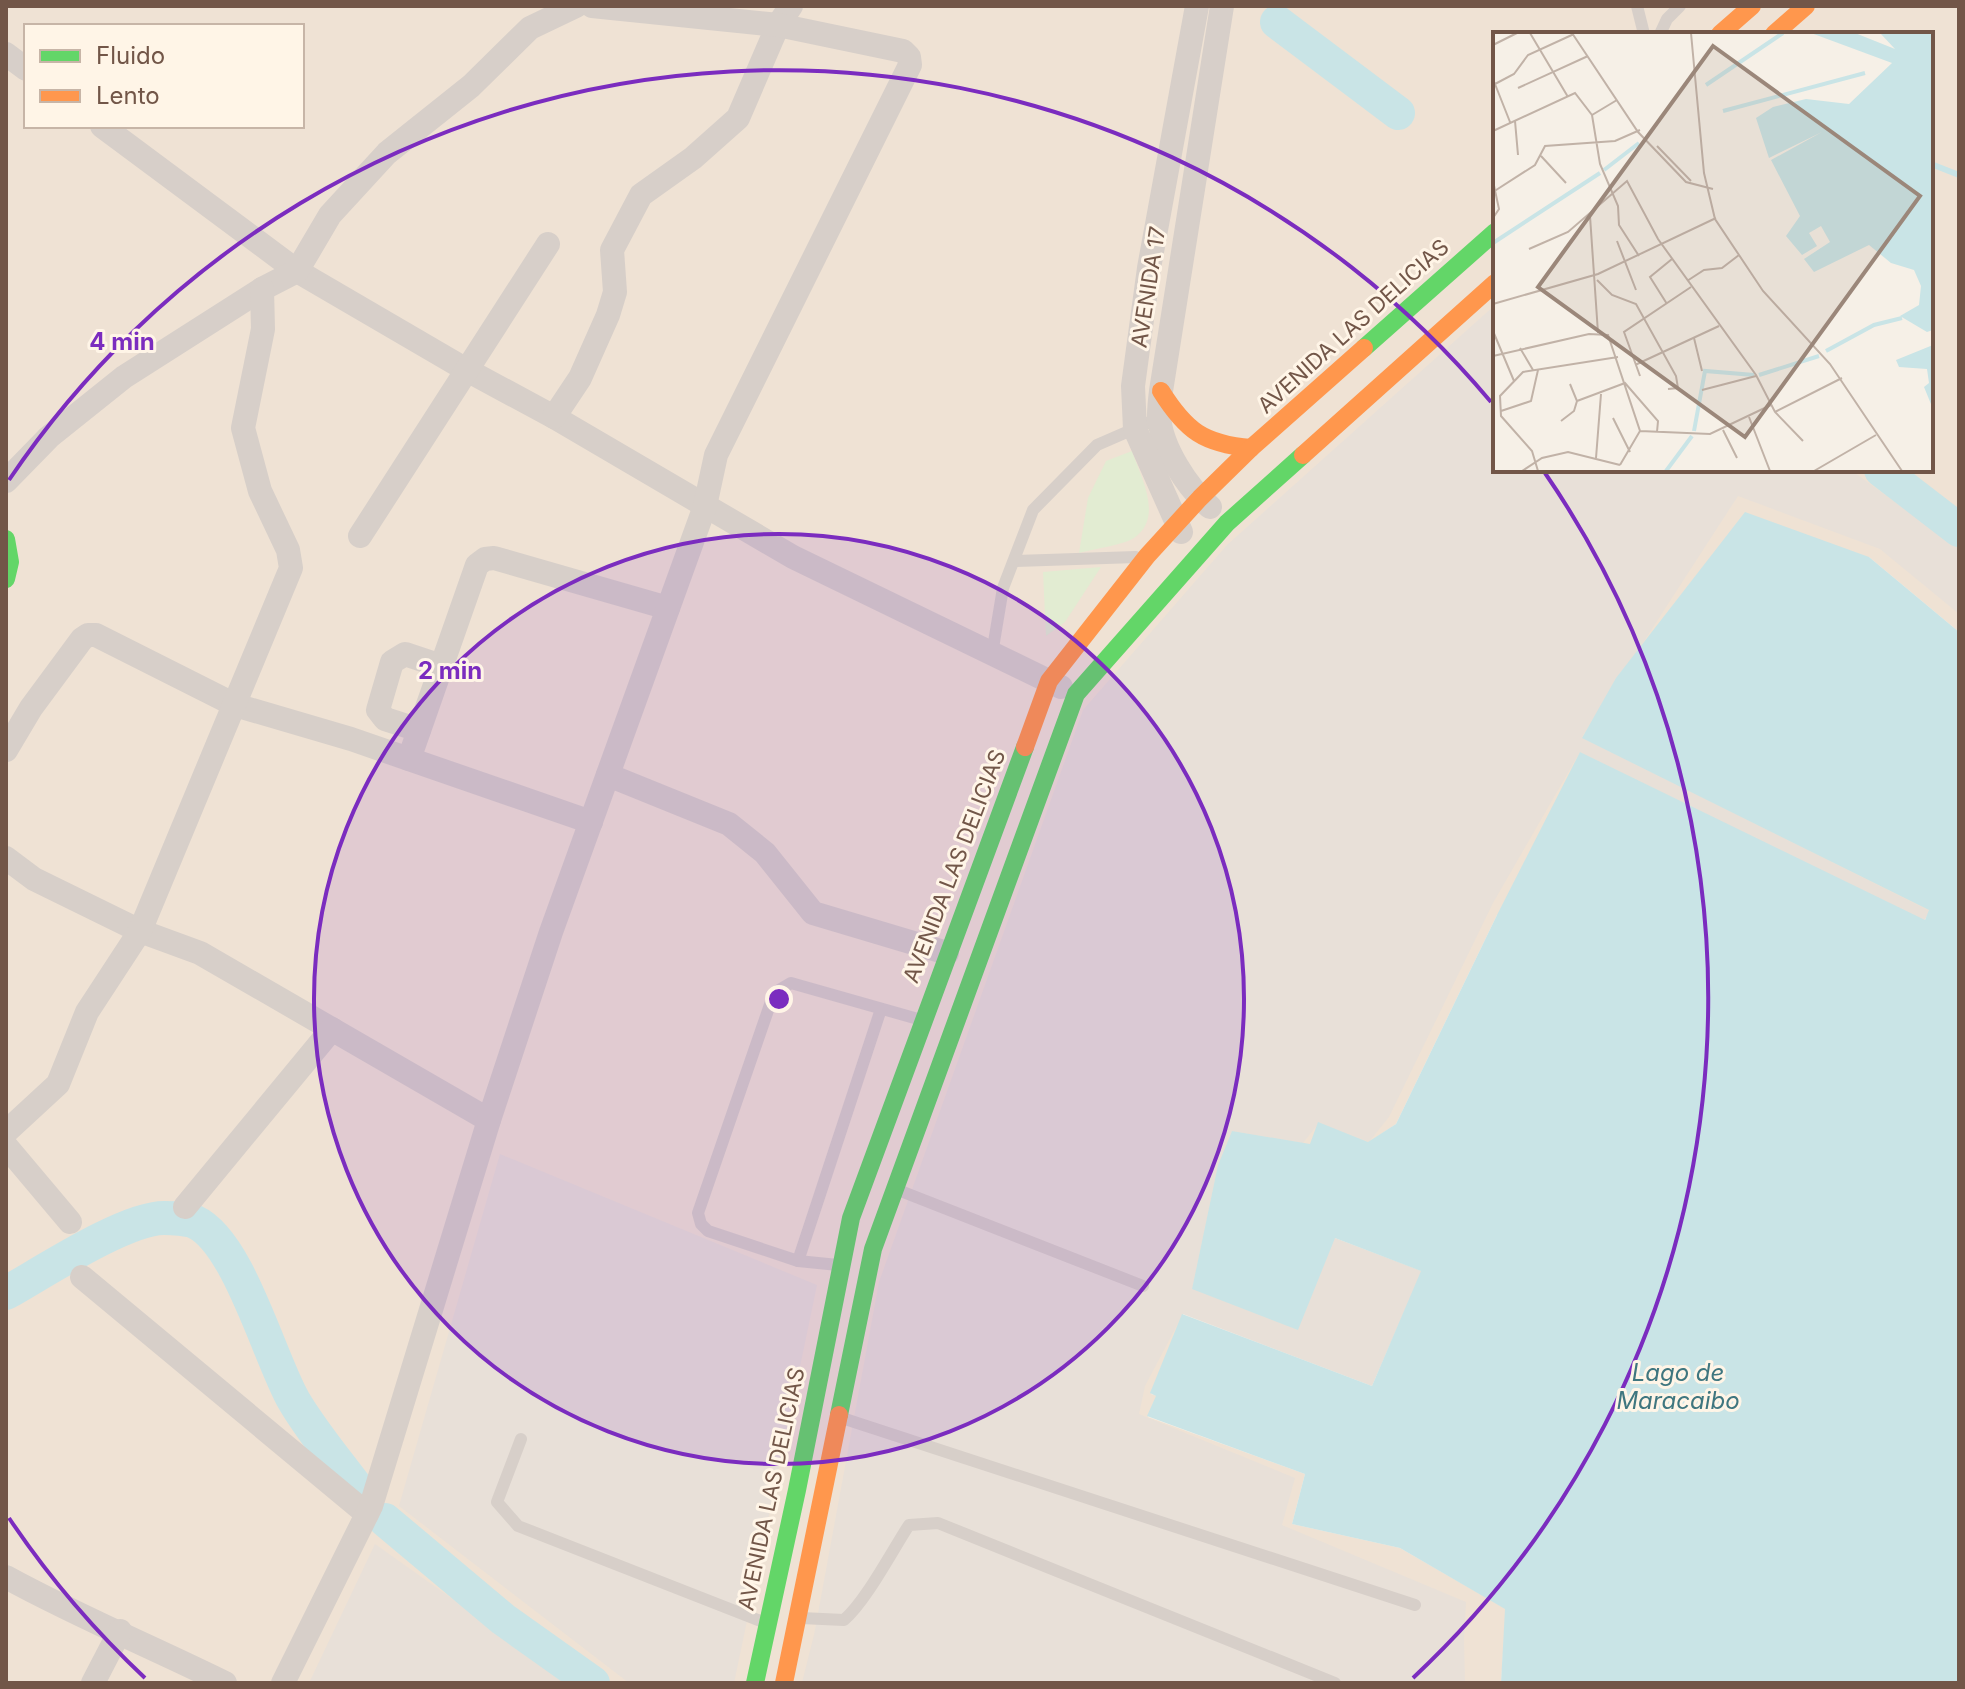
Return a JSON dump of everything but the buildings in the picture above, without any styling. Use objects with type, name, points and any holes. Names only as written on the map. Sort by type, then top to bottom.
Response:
[{"type":"main road","points":[[1722,32],[1752,6]]},
{"type":"main road","points":[[1776,32],[1806,6]]},
{"type":"main road","name":"AVENIDA LAS DELICIAS","points":[[755,1683],[851,1218],[1049,681],[1147,556],[1200,498],[1251,448],[1493,234]]},
{"type":"main road","points":[[784,1683],[873,1249],[1076,694],[1227,523],[1493,285]]},
{"type":"main road","points":[[1161,391],[1177,418],[1209,442],[1251,448]]},
{"type":"main road","points":[[6,539],[10,562],[6,579]]},
{"type":"main road","points":[[958,923],[988,935]]},
{"type":"street","points":[[6,481],[49,437],[124,377],[262,289],[297,271],[330,215],[387,153],[471,86],[530,28],[576,6]]},
{"type":"street","points":[[283,1683],[367,1514],[489,1120],[551,932],[705,506],[716,455],[910,65],[909,57],[903,51],[784,15],[592,6]]},
{"type":"street","name":"AVENIDA 17","points":[[1197,6],[1149,268],[1133,386],[1135,429],[1176,524],[1198,556]]},
{"type":"street","name":"AVENIDA 17","points":[[1222,6],[1159,418],[1169,451],[1200,498],[1227,523]]},
{"type":"street","points":[[554,417],[580,378],[608,315],[615,292],[612,250],[641,195],[693,158],[738,118],[784,15]]},
{"type":"street","points":[[6,54],[24,68]]},
{"type":"street","points":[[105,128],[297,271],[465,369],[554,417],[793,557],[1076,694]]},
{"type":"street","points":[[360,536],[548,244]]},
{"type":"street","points":[[6,1132],[58,1084],[87,1012],[140,931],[291,568],[288,550],[260,491],[243,428],[263,329],[262,289]]},
{"type":"street","points":[[409,759],[477,565],[485,559],[494,558],[668,608]]},
{"type":"street","points":[[6,750],[31,708],[82,639],[96,635],[235,705],[351,739],[591,822]]},
{"type":"street","points":[[419,730],[385,719],[378,710],[392,662],[405,654],[441,666]]},
{"type":"street","points":[[608,775],[729,824],[765,853],[813,913],[947,953]]},
{"type":"street","points":[[6,858],[34,879],[140,931],[200,953],[489,1120]]},
{"type":"street","points":[[185,1207],[332,1029]]},
{"type":"street","points":[[6,1146],[70,1222]]},
{"type":"street","points":[[82,1277],[367,1514]]},
{"type":"street","points":[[6,1577],[225,1683]]},
{"type":"street","points":[[93,1683],[120,1631]]},
{"type":"lane","points":[[1637,6],[1644,32]]},
{"type":"lane","points":[[1661,32],[1667,19],[1680,6]]},
{"type":"lane","points":[[992,654],[1003,588],[1033,510],[1097,445],[1159,418]]},
{"type":"lane","points":[[1014,561],[1147,556]]},
{"type":"lane","points":[[841,1266],[798,1261],[708,1231],[701,1224],[698,1213],[774,993],[791,983],[923,1020]]},
{"type":"lane","points":[[798,1261],[881,1009]]},
{"type":"lane","points":[[895,1189],[1143,1286]]},
{"type":"lane","points":[[839,1417],[1415,1605]]},
{"type":"lane","points":[[521,1439],[497,1502],[518,1526],[768,1624],[798,1617],[844,1620],[858,1608],[909,1525],[938,1523],[1335,1683]]},
{"type":"shaded area","points":[[6,6],[1959,6],[1959,632],[1869,557],[1930,911],[1497,915],[1396,1124],[1369,1142],[1310,1144],[1192,1290],[1151,1394],[1157,1396],[1148,1417],[1305,1474],[1292,1524],[1400,1548],[1506,1609],[1501,1683],[6,1683]]},
{"type":"shaded area","points":[[1493,307],[1493,472],[1854,472],[1959,549],[1959,614],[1880,549],[1738,496],[1582,737],[1930,911],[1924,921],[1580,752],[1493,903],[1389,1117],[1369,1142],[1319,1123],[1303,1143],[1232,1131],[1218,1165],[1192,1289],[1335,1238],[1422,1271],[1372,1386],[1183,1314],[1145,1386],[1139,1414],[1295,1478],[1282,1525],[1466,1602],[1465,1683],[802,1683],[814,1635],[879,1282],[1083,710],[1227,545]]},
{"type":"shaded area","points":[[500,1154],[817,1285],[734,1683],[629,1683],[399,1506]]},
{"type":"shaded area","points":[[375,1544],[571,1683],[309,1683]]},
{"type":"green space","points":[[1132,451],[1148,497],[1148,519],[1143,529],[1129,540],[1079,553],[1088,498],[1106,461]]},
{"type":"green space","points":[[1101,567],[1065,622],[1046,636],[1043,572]]},
{"type":"water","name":"Lago de Maracaibo","points":[[1745,512],[1869,557],[1959,632],[1959,1683],[1501,1683],[1505,1609],[1400,1548],[1292,1524],[1305,1474],[1147,1416],[1156,1396],[1150,1393],[1182,1314],[1372,1386],[1421,1271],[1335,1238],[1298,1330],[1192,1289],[1218,1165],[1232,1131],[1310,1144],[1318,1122],[1368,1142],[1396,1124],[1580,752],[1925,920],[1929,910],[1582,738],[1616,678]]},
{"type":"waterway","points":[[1277,22],[1398,113]]},
{"type":"waterway","points":[[1933,165],[1959,175]]},
{"type":"waterway","points":[[1884,472],[1959,530]]},
{"type":"waterway","points":[[6,1293],[106,1236],[128,1227],[164,1218],[195,1222],[211,1234],[226,1253],[294,1401],[365,1499]]},
{"type":"waterway","points":[[385,1520],[503,1619],[593,1683]]},
{"type":"traffic: fast","points":[[1364,348],[1493,234]]},
{"type":"traffic: fast","points":[[839,1415],[873,1249],[1076,694],[1227,523],[1303,455]]},
{"type":"traffic: fast","points":[[6,539],[10,562],[6,579]]},
{"type":"traffic: fast","points":[[755,1683],[851,1218],[1025,747]]},
{"type":"traffic: slow","points":[[1722,32],[1752,6]]},
{"type":"traffic: slow","points":[[1776,32],[1806,6]]},
{"type":"traffic: slow","points":[[1303,455],[1493,285]]},
{"type":"traffic: slow","points":[[1025,747],[1049,681],[1147,556],[1251,448],[1364,348]]},
{"type":"traffic: slow","points":[[1161,391],[1179,416],[1198,433],[1221,443],[1251,448]]},
{"type":"traffic: slow","points":[[784,1683],[839,1415]]}]
